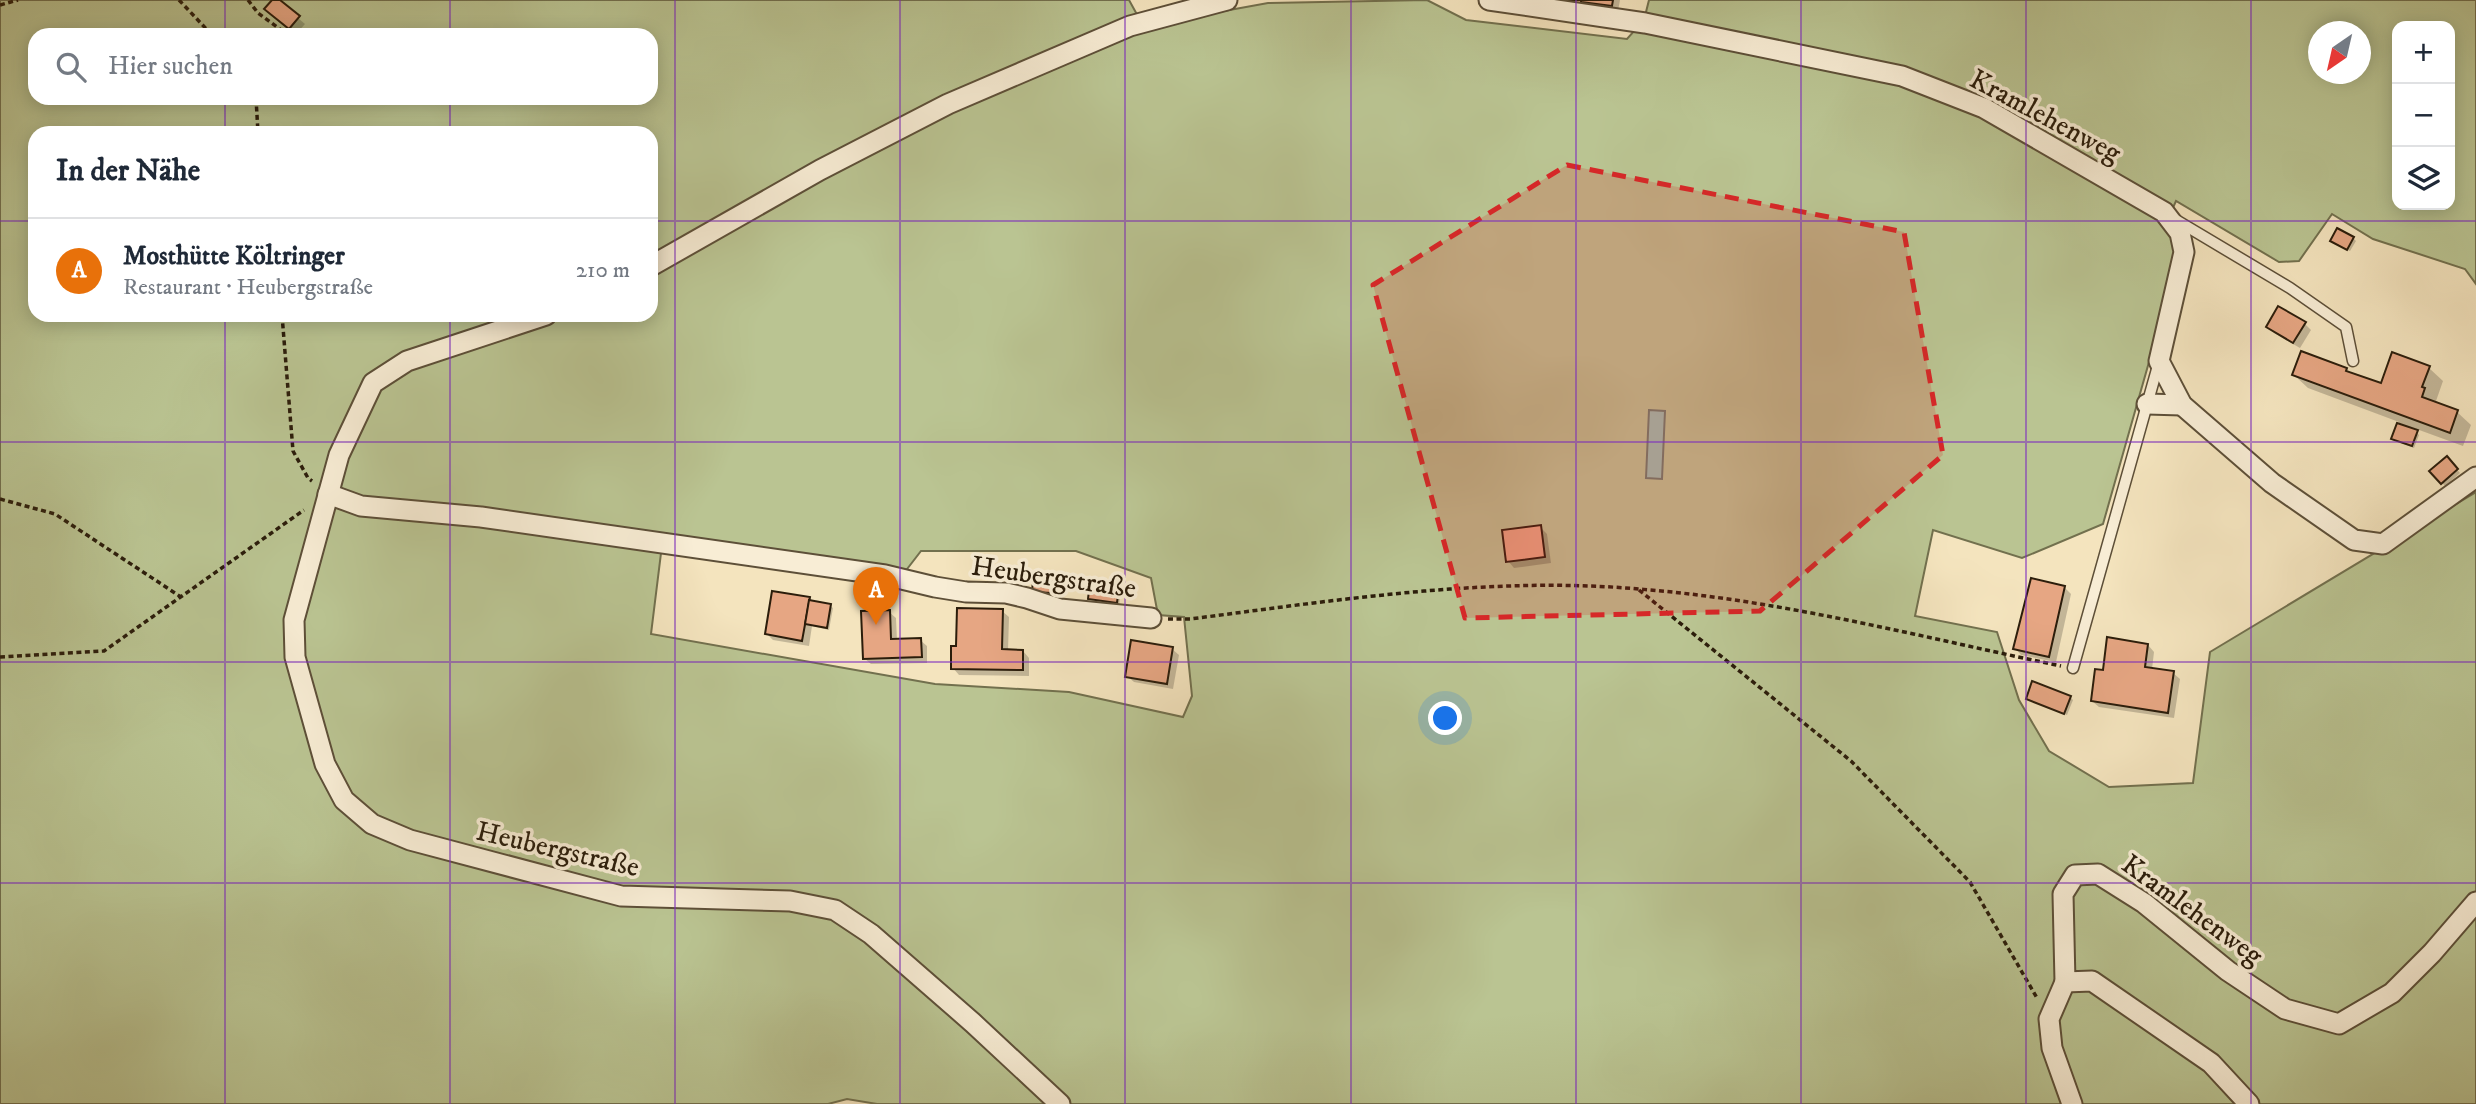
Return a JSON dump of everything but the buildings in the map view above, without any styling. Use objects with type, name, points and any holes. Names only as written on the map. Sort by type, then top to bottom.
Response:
[{"type":"street","points":[[658,263],[820,170],[947,104],[1130,26],[1227,0]]},
{"type":"street","name":"Kramlehenweg","points":[[1489,0],[1645,23],[1902,76],[1984,108],[2164,212],[2180,233],[2184,252],[2159,361]]},
{"type":"street","name":"Heubergstraße","points":[[525,322],[407,361],[373,383],[338,454],[294,620],[295,657],[325,764],[344,800],[372,824],[410,840],[621,896],[790,901],[835,910],[871,934],[1060,1104]]},
{"type":"street","points":[[2159,361],[2182,404],[2272,483],[2354,540],[2383,544],[2476,477]]},
{"type":"street","points":[[2147,404],[2182,404]]},
{"type":"street","name":"Heubergstraße","points":[[328,494],[361,506],[481,517],[886,575],[935,587],[1006,593],[1060,609],[1151,618]]},
{"type":"street","name":"Kramlehenweg","points":[[2064,982],[2063,894],[2075,875],[2098,874],[2144,903],[2228,971],[2285,1009],[2339,1024],[2392,993],[2432,953],[2476,902]]},
{"type":"street","points":[[2072,1104],[2052,1048],[2049,1019],[2064,982],[2092,981],[2211,1063],[2249,1104]]},
{"type":"lane","points":[[2164,212],[2290,288],[2346,327],[2353,361]]},
{"type":"lane","points":[[2073,668],[2159,361]]},
{"type":"path","points":[[0,5],[18,0]]},
{"type":"path","points":[[179,0],[205,28]]},
{"type":"path","points":[[248,0],[258,13],[278,28]]},
{"type":"path","points":[[256,105],[258,126]]},
{"type":"path","points":[[0,657],[104,651],[328,494],[308,478],[293,451],[283,322]]},
{"type":"path","points":[[0,499],[55,514],[181,597]]},
{"type":"path","points":[[1151,618],[1190,619],[1401,592],[1508,586],[1637,588],[1750,601],[2073,668]]},
{"type":"path","points":[[1637,588],[1851,761],[1970,882],[2049,1019]]},
{"type":"highlighted area","points":[[1567,165],[1904,232],[1943,455],[1760,611],[1465,618],[1373,285]]},
{"type":"shaded area","points":[[0,0],[1129,0],[1140,20],[1213,13],[1268,3],[1427,0],[1466,20],[1627,39],[1644,20],[1649,0],[2476,0],[2476,284],[2465,269],[2373,239],[2332,214],[2299,261],[2279,262],[2176,201],[2166,223],[2175,250],[2172,281],[2103,524],[2022,558],[1933,530],[1915,616],[1997,632],[2019,700],[2049,751],[2109,787],[2193,783],[2210,652],[2476,492],[2476,1104],[877,1104],[847,1099],[828,1104],[0,1104]],"holes":[[[663,537],[904,573],[921,551],[1076,551],[1151,578],[1158,615],[1184,617],[1192,696],[1183,717],[1069,692],[935,684],[651,634]]]},
{"type":"shaded area","points":[[1649,410],[1665,411],[1662,479],[1646,478]]},
{"type":"place","name":"Mosthütte Költringer","points":[[876,625]]}]
